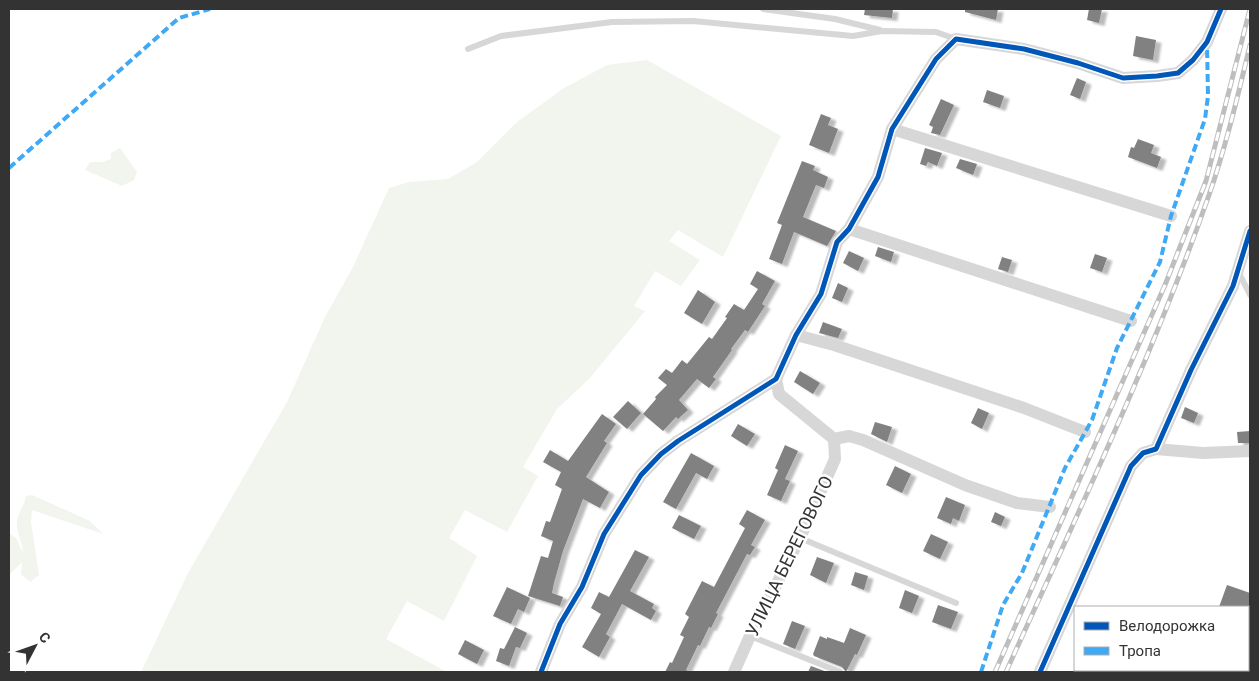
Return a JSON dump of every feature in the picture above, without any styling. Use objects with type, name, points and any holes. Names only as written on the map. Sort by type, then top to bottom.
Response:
[{"type":"street","points":[[541,672],[560,624],[582,587],[604,534],[642,475],[661,454],[678,441],[776,379],[796,335],[820,294],[837,242],[849,229],[878,177],[892,129],[936,59],[956,39],[1024,49],[1078,63],[1123,78],[1157,76],[1178,73],[1193,60],[1207,42],[1221,9]]},
{"type":"street","points":[[892,129],[1170,216]]},
{"type":"street","points":[[849,229],[1131,321]]},
{"type":"street","points":[[1156,449],[1191,370],[1233,286],[1250,231]]},
{"type":"street","points":[[796,335],[834,345],[1024,408],[1085,432]]},
{"type":"street","points":[[776,379],[779,394],[834,439],[849,436],[863,440],[965,485],[1017,503],[1050,507]]},
{"type":"street","name":"УЛИЦА БЕРЕГОВОГО","points":[[734,672],[750,636],[800,538],[835,459],[834,439]]},
{"type":"street","points":[[1040,672],[1132,466],[1143,453],[1156,449],[1203,453],[1250,452]]},
{"type":"lane","points":[[763,9],[835,19],[882,31]]},
{"type":"lane","points":[[468,49],[502,36],[612,22],[693,21],[853,36],[882,31],[936,32],[956,39]]},
{"type":"lane","points":[[1238,270],[1250,295]]},
{"type":"lane","points":[[800,538],[956,603]]},
{"type":"lane","points":[[750,636],[840,672]]},
{"type":"shaded area","points":[[647,60],[781,136],[723,257],[678,230],[669,241],[700,260],[681,286],[655,271],[634,306],[645,311],[590,378],[557,409],[523,467],[538,476],[507,532],[465,510],[449,538],[477,556],[444,621],[407,601],[386,639],[447,672],[141,672],[188,573],[287,402],[325,317],[353,267],[389,188],[409,182],[448,179],[477,162],[517,122],[564,88],[607,65]]},
{"type":"shaded area","points":[[120,148],[137,172],[134,180],[122,186],[85,170],[90,162],[103,162],[111,159],[111,153]]},
{"type":"shaded area","points":[[32,495],[90,521],[103,534],[32,510],[31,522],[39,575],[30,582],[21,574],[22,562],[9,575],[9,533],[16,538],[23,553],[17,522],[26,496]]},
{"type":"building","points":[[865,9],[893,9],[892,18],[864,15]]},
{"type":"building","points":[[965,9],[998,9],[996,20],[965,12]]},
{"type":"building","points":[[1089,9],[1102,9],[1099,23],[1087,20]]},
{"type":"building","points":[[1136,36],[1156,40],[1153,60],[1133,56]]},
{"type":"building","points":[[1077,78],[1086,82],[1080,99],[1070,95]]},
{"type":"building","points":[[987,90],[1004,96],[1000,108],[983,102]]},
{"type":"building","points":[[941,99],[954,105],[940,135],[931,133],[933,127],[929,125]]},
{"type":"building","points":[[821,114],[831,118],[828,125],[838,129],[829,153],[809,145]]},
{"type":"building","points":[[1138,139],[1154,145],[1151,153],[1161,157],[1157,168],[1128,157],[1131,147],[1134,148]]},
{"type":"building","points":[[925,148],[942,153],[937,166],[928,162],[926,166],[920,164]]},
{"type":"building","points":[[960,159],[977,164],[973,175],[956,168]]},
{"type":"building","points":[[802,161],[815,166],[813,170],[828,177],[824,188],[816,185],[803,217],[836,231],[827,246],[794,232],[782,264],[769,259],[782,225],[777,223]]},
{"type":"building","points":[[878,247],[894,252],[891,262],[875,256]]},
{"type":"building","points":[[849,251],[864,258],[858,271],[843,263]]},
{"type":"building","points":[[1095,254],[1107,258],[1102,272],[1090,268]]},
{"type":"building","points":[[1002,257],[1012,260],[1008,272],[998,269]]},
{"type":"building","points":[[757,271],[775,281],[762,304],[765,306],[748,332],[745,330],[731,349],[713,377],[716,379],[709,388],[697,379],[679,400],[688,410],[678,419],[676,417],[663,431],[643,414],[656,399],[655,397],[667,385],[658,378],[666,369],[672,373],[682,360],[687,364],[709,337],[712,339],[727,318],[725,317],[734,304],[744,310],[758,289],[750,284]]},
{"type":"building","points":[[838,283],[848,288],[842,302],[832,298]]},
{"type":"building","points":[[698,290],[715,302],[702,324],[684,313]]},
{"type":"building","points":[[823,322],[842,329],[838,338],[819,333]]},
{"type":"building","points":[[800,371],[820,383],[813,394],[794,382]]},
{"type":"building","points":[[628,401],[641,413],[627,429],[613,417]]},
{"type":"building","points":[[1185,407],[1198,413],[1194,423],[1181,418]]},
{"type":"building","points":[[978,408],[989,413],[982,429],[971,423]]},
{"type":"building","points":[[602,414],[616,424],[604,441],[607,443],[586,477],[609,492],[600,508],[583,499],[563,551],[554,583],[552,593],[563,597],[560,606],[528,596],[541,556],[548,558],[553,541],[541,536],[546,521],[550,522],[562,489],[555,485],[561,472],[543,462],[550,450],[568,461]]},
{"type":"building","points":[[875,422],[892,427],[887,442],[871,434]]},
{"type":"building","points":[[738,424],[755,434],[747,446],[731,436]]},
{"type":"building","points":[[1250,431],[1250,443],[1238,443],[1237,432]]},
{"type":"building","points":[[785,445],[798,451],[785,479],[790,481],[781,501],[767,495],[778,470],[775,468]]},
{"type":"building","points":[[691,453],[714,466],[707,479],[696,473],[676,509],[663,502]]},
{"type":"building","points":[[895,466],[911,474],[902,493],[886,485]]},
{"type":"building","points":[[946,497],[965,505],[959,521],[953,518],[951,524],[937,518]]},
{"type":"building","points":[[747,510],[765,520],[751,545],[755,547],[750,555],[747,554],[716,613],[718,614],[711,628],[709,627],[700,646],[698,645],[686,670],[690,672],[665,672],[670,662],[672,663],[684,637],[680,635],[689,617],[685,614],[702,581],[714,587],[745,528],[739,524]]},
{"type":"building","points":[[995,512],[1005,517],[1001,526],[991,522]]},
{"type":"building","points":[[679,515],[701,526],[694,539],[672,528]]},
{"type":"building","points":[[931,534],[948,542],[940,559],[923,551]]},
{"type":"building","points":[[635,550],[649,557],[630,591],[654,604],[652,608],[656,611],[651,620],[622,604],[606,634],[610,637],[599,657],[582,647],[601,614],[591,608],[599,592],[609,597]]},
{"type":"building","points":[[817,557],[834,563],[826,583],[810,575]]},
{"type":"building","points":[[855,572],[868,576],[864,590],[851,585]]},
{"type":"building","points":[[1227,585],[1250,593],[1250,607],[1219,606]]},
{"type":"building","points":[[507,587],[530,598],[524,612],[518,609],[511,624],[493,616]]},
{"type":"building","points":[[905,590],[919,596],[912,613],[899,608]]},
{"type":"building","points":[[938,605],[958,612],[951,629],[932,622]]},
{"type":"building","points":[[792,621],[805,626],[795,649],[783,644]]},
{"type":"building","points":[[515,627],[527,633],[520,648],[516,647],[509,666],[496,661],[500,648],[504,649]]},
{"type":"building","points":[[850,628],[866,635],[857,655],[855,654],[846,672],[842,667],[814,656],[813,654],[820,636],[844,643]]},
{"type":"building","points":[[465,640],[484,650],[477,664],[458,654]]},
{"type":"building","points":[[811,666],[827,672],[808,672]]},
{"type":"railway","points":[[995,672],[1165,285],[1206,181],[1250,9]]},
{"type":"railway","points":[[1006,672],[1113,436],[1187,256],[1221,158],[1250,45]]},
{"type":"marked path","points":[[9,168],[179,18],[210,9]]},
{"type":"marked path","points":[[981,672],[1003,605],[1022,573],[1065,468],[1092,420],[1117,348],[1160,262],[1171,216],[1205,119],[1208,96],[1207,44]]},
{"type":"cycle path","points":[[541,672],[560,624],[582,587],[604,534],[641,475],[661,454],[678,441],[776,379],[796,335],[821,294],[837,242],[849,229],[878,177],[892,129],[936,59],[956,39],[1024,49],[1078,63],[1123,78],[1157,76],[1178,73],[1193,60],[1207,42],[1221,9]]},
{"type":"cycle path","points":[[1040,672],[1131,466],[1143,453],[1156,449],[1191,370],[1233,286],[1250,231]]}]
